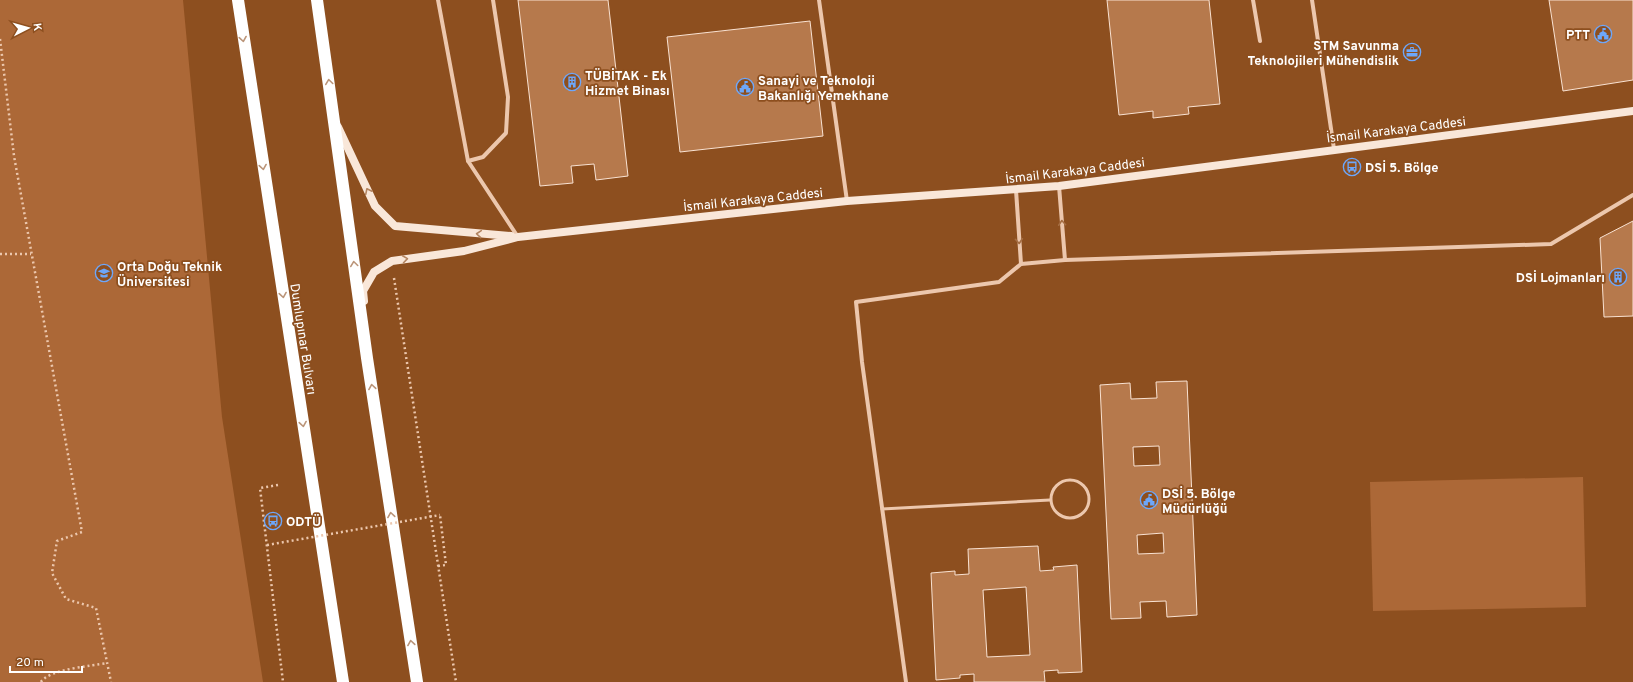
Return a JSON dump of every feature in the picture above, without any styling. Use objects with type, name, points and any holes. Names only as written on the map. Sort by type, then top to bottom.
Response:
[{"type":"highway","name":"Dumlupınar Bulvarı","points":[[238,0],[343,682]]},
{"type":"highway","points":[[317,0],[367,358],[417,682]]},
{"type":"street","points":[[438,0],[468,161],[518,237]]},
{"type":"street","points":[[468,161],[483,157],[506,133],[508,97],[493,0]]},
{"type":"street","points":[[819,0],[848,201]]},
{"type":"street","points":[[1253,0],[1260,41]]},
{"type":"street","points":[[1312,0],[1334,148]]},
{"type":"street","name":"İsmail Karakaya Caddesi","points":[[367,358],[363,291],[374,272],[392,261],[464,251],[518,237],[848,201],[1059,186],[1334,148],[1633,110]]},
{"type":"street","name":"İsmail Karakaya Caddesi","points":[[335,121],[375,206],[394,226],[518,237]]},
{"type":"street","points":[[1059,186],[1065,260]]},
{"type":"street","points":[[1016,190],[1021,264]]},
{"type":"street","points":[[906,682],[882,509],[856,302],[999,282],[1021,264],[1065,260],[1551,244],[1633,195]]},
{"type":"lane","points":[[1069,479],[1083,484],[1088,490],[1089,498],[1084,512],[1078,517],[1063,517],[1056,513],[1050,500],[1055,486],[1062,481],[1069,479]]},
{"type":"lane","points":[[882,509],[1050,500]]},
{"type":"path","points":[[0,39],[14,156],[82,532],[57,541],[52,573],[66,599],[96,608],[111,682]]},
{"type":"path","points":[[0,254],[31,254]]},
{"type":"path","points":[[394,275],[456,682]]},
{"type":"path","points":[[278,485],[260,488],[283,682]]},
{"type":"path","points":[[267,545],[440,516],[446,565],[438,566]]},
{"type":"path","points":[[41,682],[44,678],[62,671],[107,663]]},
{"type":"shaded area","name":"Orta Doğu Teknik Üniversitesi","points":[[0,0],[183,0],[222,417],[263,682],[0,682]]},
{"type":"shaded area","points":[[1583,477],[1586,607],[1373,611],[1370,482]]},
{"type":"building","name":"TÜBİTAK - Ek Hizmet Binası","points":[[518,0],[608,0],[628,176],[596,180],[594,164],[571,166],[573,183],[540,186]]},
{"type":"building","points":[[1107,0],[1209,0],[1220,104],[1188,107],[1189,114],[1153,118],[1153,111],[1119,115]]},
{"type":"building","points":[[1549,0],[1633,0],[1633,80],[1563,91]]},
{"type":"building","name":"Sanayi ve Teknoloji Bakanlığı Yemekhane","points":[[810,21],[823,136],[680,152],[667,37]]},
{"type":"building","name":"DSİ Lojmanları","points":[[1633,221],[1633,316],[1604,317],[1600,238]]},
{"type":"building","name":"DSİ 5. Bölge Müdürlüğü","points":[[1187,381],[1197,615],[1167,617],[1166,601],[1140,602],[1141,618],[1111,619],[1100,385],[1130,383],[1131,399],[1157,398],[1156,382]],"holes":[[[1159,446],[1160,465],[1134,466],[1133,447]],[[1163,533],[1164,553],[1138,554],[1137,535]]]},
{"type":"building","points":[[1038,546],[1040,571],[1054,570],[1053,567],[1077,565],[1082,672],[1058,673],[1058,670],[1044,671],[1045,682],[974,682],[974,674],[960,675],[960,678],[936,680],[931,573],[955,571],[955,575],[969,574],[968,549]],"holes":[[[1026,587],[1030,655],[987,657],[983,590]]]},
{"type":"place","name":"PTT","points":[[1603,34]]},
{"type":"place","name":"STM Savunma Teknolojileri Mühendislik","points":[[1412,52]]},
{"type":"place","name":"TÜBİTAK - Ek Hizmet Binası","points":[[572,82]]},
{"type":"place","name":"Sanayi ve Teknoloji Bakanlığı Yemekhane","points":[[745,87]]},
{"type":"place","name":"DSİ 5. Bölge","points":[[1352,167]]},
{"type":"place","name":"Orta Doğu Teknik Üniversitesi","points":[[104,273]]},
{"type":"place","name":"DSİ Lojmanları","points":[[1618,277]]},
{"type":"place","name":"DSİ 5. Bölge Müdürlüğü","points":[[1149,500]]},
{"type":"place","name":"ODTÜ","points":[[273,521]]}]
